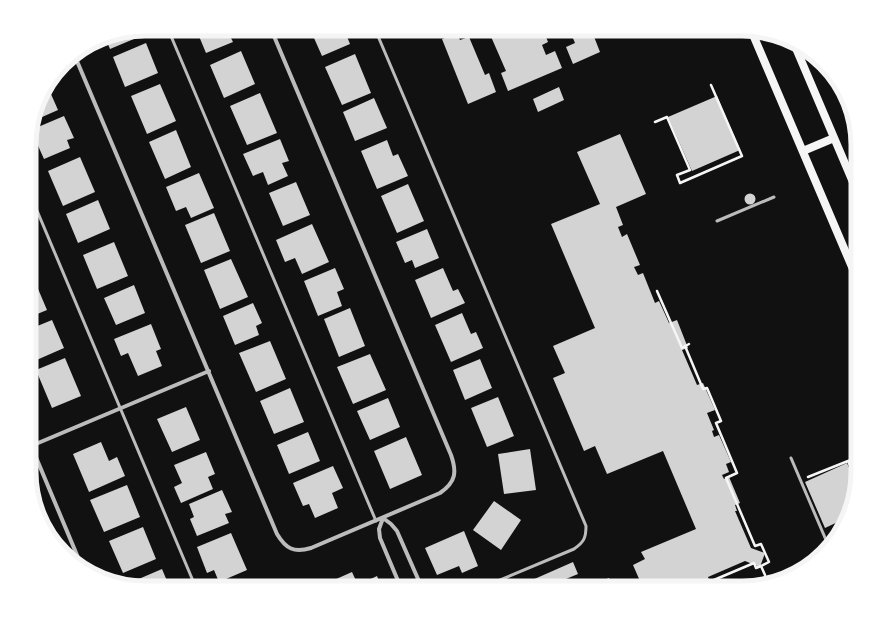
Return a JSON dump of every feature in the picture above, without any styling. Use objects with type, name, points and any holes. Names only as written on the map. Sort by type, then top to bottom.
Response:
[{"type":"main road","points":[[754,37],[851,264]]},
{"type":"main road","points":[[798,52],[851,178]]},
{"type":"main road","points":[[803,151],[834,138]]},
{"type":"street","points":[[77,60],[277,534],[285,545],[297,551],[311,548],[440,493],[446,489],[454,478],[455,470],[454,462],[274,36]]},
{"type":"street","points":[[36,443],[209,371]]},
{"type":"street","points":[[36,457],[78,557]]},
{"type":"street","points":[[383,518],[379,529],[380,538],[398,581]]},
{"type":"street","points":[[383,518],[397,531],[419,581]]},
{"type":"lane","points":[[171,36],[376,521]]},
{"type":"lane","points":[[378,36],[586,526],[584,540],[574,549],[498,581]]},
{"type":"lane","points":[[716,221],[774,197]]},
{"type":"lane","points":[[36,208],[193,581]]},
{"type":"lane","points":[[791,458],[826,540]]},
{"type":"path","points":[[655,122],[668,117],[690,170],[677,176],[680,183],[742,156],[711,85]]},
{"type":"path","points":[[657,291],[682,348],[689,344]]},
{"type":"path","points":[[685,346],[703,389],[707,388],[721,422],[716,424],[737,473],[726,478],[755,546],[761,544],[769,562],[756,568],[754,562],[711,581]]},
{"type":"path","points":[[806,478],[851,460]]},
{"type":"path","points":[[848,461],[851,468]]},
{"type":"path","points":[[760,566],[765,575]]},
{"type":"building","points":[[140,36],[110,49],[107,43]]},
{"type":"building","points":[[199,36],[230,36],[233,42],[206,53]]},
{"type":"building","points":[[313,36],[347,36],[350,44],[322,56]]},
{"type":"building","points":[[450,36],[458,36],[460,40],[469,37],[485,75],[489,73],[496,92],[468,104],[442,39]]},
{"type":"building","points":[[491,36],[546,36],[548,42],[542,45],[546,55],[555,51],[562,68],[508,91],[501,73],[506,71]]},
{"type":"building","points":[[572,36],[594,36],[600,52],[573,64],[566,47],[575,43]]},
{"type":"building","points":[[146,43],[158,73],[125,87],[113,57]]},
{"type":"building","points":[[241,51],[255,84],[224,98],[210,65]]},
{"type":"building","points":[[355,54],[371,93],[342,105],[325,67]]},
{"type":"building","points":[[160,84],[176,121],[147,134],[131,96]]},
{"type":"building","points":[[559,87],[564,100],[538,112],[533,99]]},
{"type":"building","points":[[50,92],[58,110],[40,118]]},
{"type":"building","points":[[260,93],[277,133],[247,145],[230,106]]},
{"type":"building","points":[[717,96],[740,150],[692,171],[668,117]]},
{"type":"building","points":[[374,98],[387,128],[355,141],[343,112]]},
{"type":"building","points":[[64,116],[74,138],[67,140],[70,148],[44,159],[36,142],[38,127]]},
{"type":"building","points":[[176,130],[191,167],[165,179],[149,142]]},
{"type":"building","points":[[620,134],[646,194],[616,207],[623,225],[618,227],[622,237],[627,234],[640,265],[634,267],[638,275],[643,273],[655,303],[659,301],[669,323],[677,320],[688,348],[682,350],[697,385],[703,383],[715,410],[707,413],[714,430],[712,431],[714,437],[719,435],[731,462],[726,464],[729,472],[722,475],[724,479],[729,477],[740,503],[735,505],[737,511],[735,511],[751,548],[765,553],[760,567],[745,561],[708,577],[710,581],[640,581],[633,565],[645,559],[641,552],[696,529],[663,451],[607,474],[595,446],[584,451],[553,378],[565,373],[553,346],[595,328],[551,224],[600,204],[577,152]]},
{"type":"building","points":[[280,139],[289,161],[282,163],[288,176],[268,185],[263,172],[253,176],[243,154]]},
{"type":"building","points":[[387,140],[393,156],[398,154],[408,176],[377,189],[361,151]]},
{"type":"building","points":[[80,157],[95,192],[63,206],[48,171]]},
{"type":"building","points":[[199,173],[214,208],[191,218],[186,207],[176,211],[166,187]]},
{"type":"building","points":[[296,182],[310,215],[283,226],[269,193]]},
{"type":"building","points":[[408,184],[424,221],[397,233],[381,196]]},
{"type":"building","points":[[750,193],[754,195],[756,199],[754,203],[750,205],[746,203],[744,199],[746,195]]},
{"type":"building","points":[[98,200],[110,229],[78,243],[66,214]]},
{"type":"building","points":[[214,213],[230,251],[201,263],[185,225]]},
{"type":"building","points":[[312,224],[329,262],[302,274],[295,258],[285,262],[276,240]]},
{"type":"building","points":[[427,229],[439,258],[415,268],[412,260],[405,263],[396,242]]},
{"type":"building","points":[[114,242],[128,276],[97,289],[83,255]]},
{"type":"building","points":[[231,259],[248,297],[220,309],[204,270]]},
{"type":"building","points":[[335,268],[344,289],[337,292],[342,306],[318,316],[304,281]]},
{"type":"building","points":[[443,268],[453,291],[458,289],[465,303],[431,318],[415,280]]},
{"type":"building","points":[[36,284],[47,310],[36,315]]},
{"type":"building","points":[[134,285],[145,313],[116,325],[104,298]]},
{"type":"building","points":[[253,303],[262,323],[256,326],[259,335],[235,345],[223,316]]},
{"type":"building","points":[[350,308],[365,346],[339,357],[324,319]]},
{"type":"building","points":[[462,313],[471,334],[476,332],[483,348],[451,362],[435,325]]},
{"type":"building","points":[[52,320],[64,348],[36,360],[36,327]]},
{"type":"building","points":[[151,324],[161,349],[156,351],[162,366],[138,376],[128,353],[121,356],[114,339]]},
{"type":"building","points":[[270,341],[286,379],[256,392],[239,353]]},
{"type":"building","points":[[370,354],[386,390],[353,404],[337,367]]},
{"type":"building","points":[[65,358],[81,396],[52,408],[36,370]]},
{"type":"building","points":[[480,359],[492,388],[465,400],[453,370]]},
{"type":"building","points":[[290,388],[304,422],[274,434],[260,401]]},
{"type":"building","points":[[498,397],[514,436],[487,447],[471,408]]},
{"type":"building","points":[[388,398],[400,427],[370,440],[357,411]]},
{"type":"building","points":[[186,407],[200,440],[172,452],[157,419]]},
{"type":"building","points":[[308,432],[320,461],[289,474],[277,445]]},
{"type":"building","points":[[406,437],[422,475],[390,489],[374,451]]},
{"type":"building","points":[[101,442],[109,461],[117,457],[125,476],[89,492],[73,454]]},
{"type":"building","points":[[530,449],[536,490],[504,494],[498,454]]},
{"type":"building","points":[[206,452],[215,474],[208,477],[213,489],[181,503],[174,487],[182,483],[174,465]]},
{"type":"building","points":[[847,463],[851,472],[849,493],[843,514],[839,522],[825,528],[805,482]]},
{"type":"building","points":[[333,466],[343,488],[332,493],[338,508],[315,518],[309,504],[303,506],[293,483]]},
{"type":"building","points":[[127,485],[140,517],[104,532],[90,500]]},
{"type":"building","points":[[222,490],[232,512],[225,514],[229,523],[197,536],[190,519],[194,517],[189,504]]},
{"type":"building","points":[[494,501],[521,520],[501,550],[473,530]]},
{"type":"building","points":[[143,527],[156,559],[123,573],[109,541]]},
{"type":"building","points":[[464,531],[478,566],[462,573],[459,566],[437,575],[425,548]]},
{"type":"building","points":[[231,533],[247,570],[219,581],[214,570],[207,573],[197,547]]},
{"type":"building","points":[[573,562],[578,574],[561,581],[530,581]]},
{"type":"building","points":[[162,569],[167,581],[138,581],[135,581]]},
{"type":"building","points":[[352,572],[356,581],[334,581]]},
{"type":"building","points":[[377,576],[379,581],[366,581]]},
{"type":"building","points":[[609,578],[610,581],[602,581]]}]
